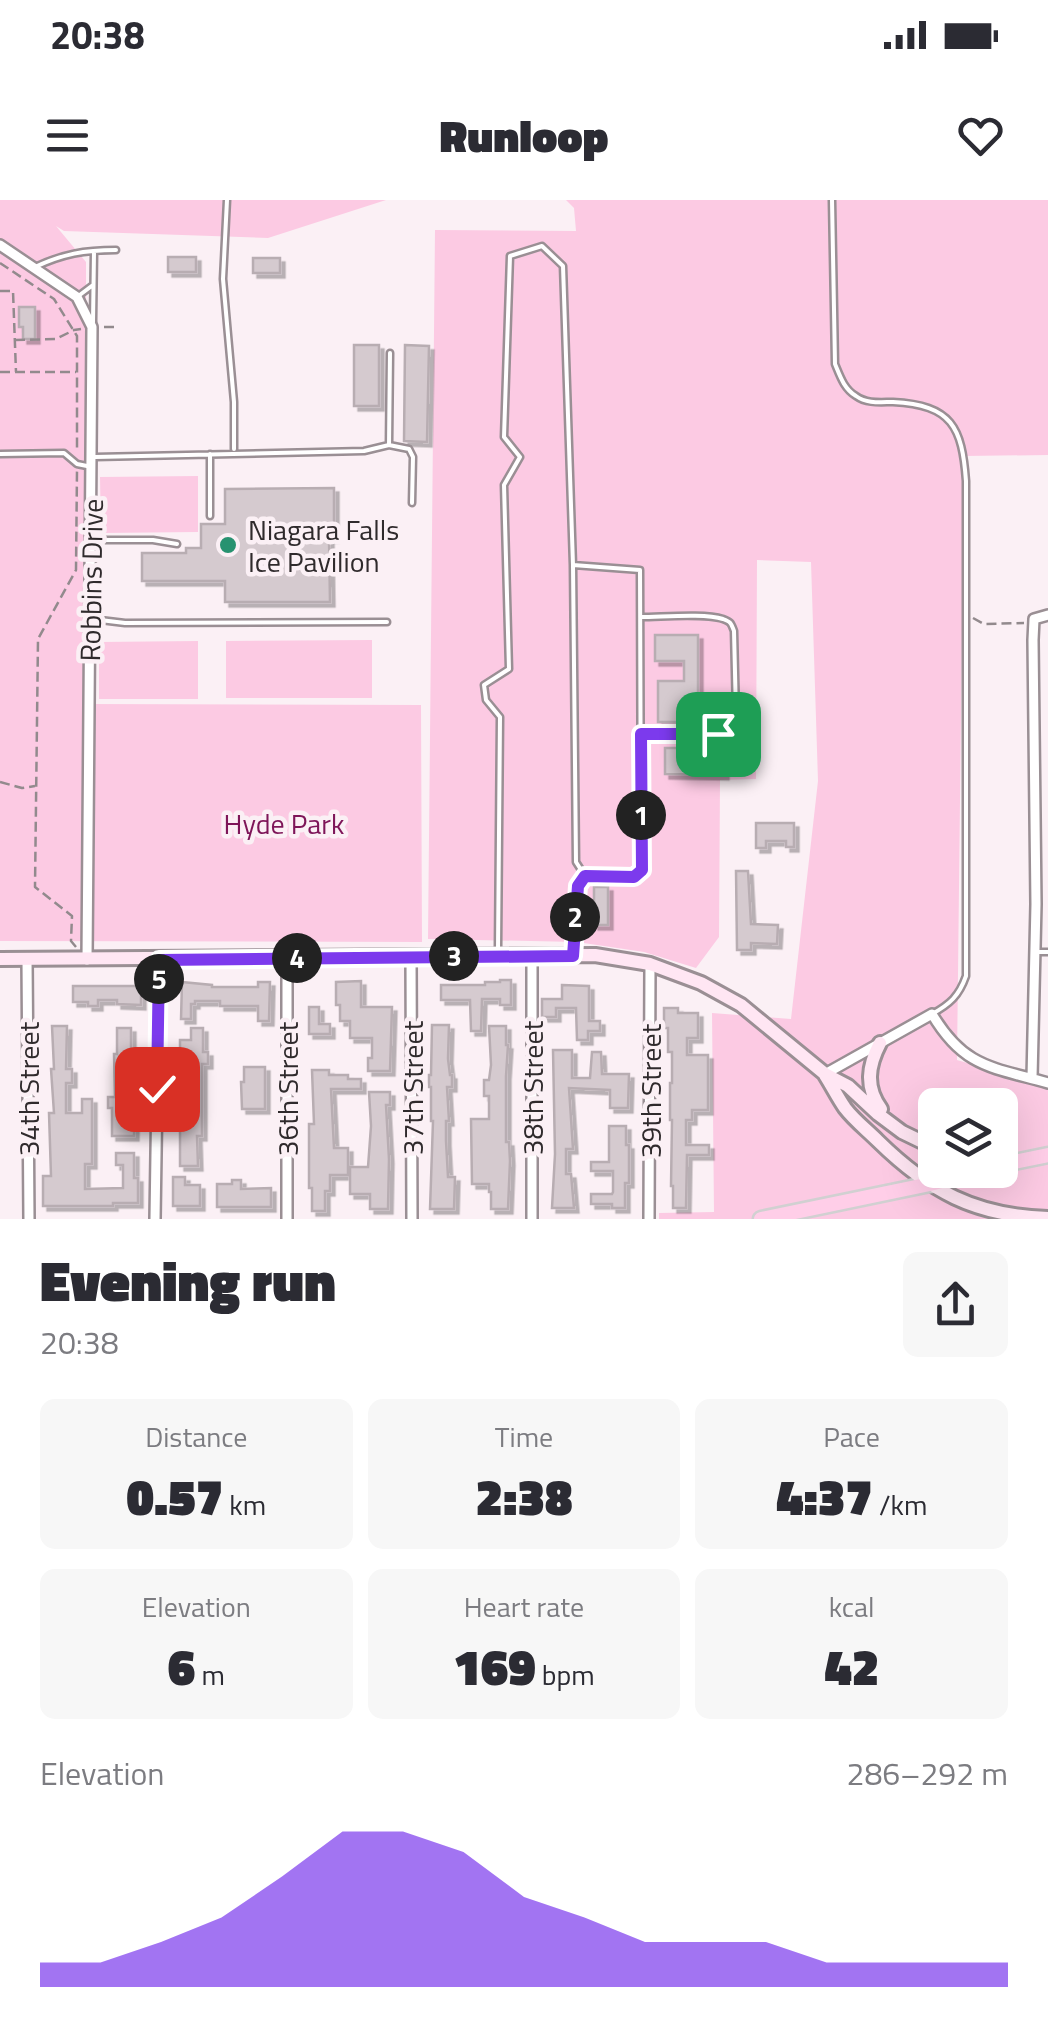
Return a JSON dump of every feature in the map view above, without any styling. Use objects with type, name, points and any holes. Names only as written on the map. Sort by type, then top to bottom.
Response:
[{"type":"main road","points":[[0,960],[595,955],[650,964],[741,1005],[825,1074],[848,1086],[878,1114],[918,1140]]},
{"type":"main road","points":[[880,1043],[870,1071],[870,1091],[902,1132]]},
{"type":"main road","points":[[825,1074],[846,1109],[918,1176]]},
{"type":"main road","points":[[1018,1157],[1048,1155]]},
{"type":"main road","points":[[1018,1160],[1032,1157]]},
{"type":"main road","points":[[761,1219],[918,1186]]},
{"type":"main road","points":[[937,1188],[994,1212],[1048,1218]]},
{"type":"street","name":"Robbins Drive","points":[[0,246],[77,298],[92,327],[87,960]]},
{"type":"street","points":[[1032,1078],[1034,619],[1048,615]]},
{"type":"street","points":[[1034,766],[1048,766]]},
{"type":"street","name":"37th Street","points":[[411,956],[412,1219]]},
{"type":"street","name":"38th Street","points":[[532,956],[532,1219]]},
{"type":"street","name":"36th Street","points":[[287,958],[287,1219]]},
{"type":"street","name":"34th Street","points":[[26,960],[28,1219]]},
{"type":"street","points":[[155,1219],[159,960]]},
{"type":"street","name":"39th Street","points":[[649,1219],[650,964]]},
{"type":"street","points":[[825,1074],[932,1014],[955,1047],[970,1058],[1048,1082]]},
{"type":"lane","points":[[227,200],[223,279],[234,402],[234,450]]},
{"type":"lane","points":[[832,200],[835,364],[844,384],[866,402],[923,405],[938,412],[954,425],[963,447],[966,976],[960,993],[932,1014]]},
{"type":"lane","points":[[498,956],[500,717],[486,700],[484,685],[509,669],[504,485],[520,457],[504,437],[510,256],[542,246],[563,266],[573,565],[576,862],[585,876]]},
{"type":"lane","points":[[92,327],[94,250]]},
{"type":"lane","points":[[35,267],[63,254],[116,250]]},
{"type":"lane","points":[[77,298],[93,285]]},
{"type":"lane","points":[[388,444],[390,353]]},
{"type":"lane","points":[[0,454],[64,453],[76,464],[210,454],[364,451],[388,444],[408,450],[413,456],[412,503]]},
{"type":"lane","points":[[210,454],[210,516]]},
{"type":"lane","points":[[92,540],[177,544]]},
{"type":"lane","points":[[573,565],[640,570],[642,870],[634,877],[585,876]]},
{"type":"lane","points":[[640,617],[706,617],[730,623],[734,630],[736,714],[734,724],[718,734],[641,734]]},
{"type":"lane","points":[[91,619],[125,623],[387,622]]},
{"type":"lane","points":[[573,956],[578,886],[585,876]]},
{"type":"lane","points":[[1035,952],[1048,952]]},
{"type":"path","points":[[0,262],[54,299],[78,336],[76,570],[38,638],[35,887],[72,916],[71,941],[87,960]]},
{"type":"path","points":[[0,291],[13,290],[16,372]]},
{"type":"path","points":[[14,340],[56,339],[74,330],[115,327]]},
{"type":"path","points":[[0,372],[77,372]]},
{"type":"path","points":[[973,618],[984,624],[1026,623]]},
{"type":"path","points":[[0,782],[22,788],[36,786]]},
{"type":"green space","name":"Hyde Park","points":[[0,200],[386,200],[268,238],[64,231],[56,226],[86,262],[86,704],[421,705],[422,942],[0,941]]},
{"type":"green space","points":[[566,200],[1048,200],[1048,455],[964,456],[957,1060],[1048,1086],[1048,1219],[659,1219],[659,1213],[714,1212],[712,1013],[791,1019],[818,781],[811,562],[757,560],[756,779],[720,780],[719,937],[696,968],[644,952],[577,942],[428,939],[435,230],[576,231],[574,208]]},
{"type":"green space","points":[[198,476],[198,532],[101,533],[100,477]]},
{"type":"green space","points":[[372,640],[372,698],[226,698],[226,641]]},
{"type":"green space","points":[[198,641],[198,699],[99,699],[99,642]]},
{"type":"building","points":[[168,257],[196,257],[196,272],[168,272]]},
{"type":"building","points":[[253,258],[280,258],[280,273],[253,273]]},
{"type":"building","points":[[19,307],[35,307],[35,339],[23,339]]},
{"type":"building","points":[[354,345],[379,345],[379,406],[354,406]]},
{"type":"building","points":[[405,345],[429,346],[427,442],[404,441]]},
{"type":"building","name":"Niagara Falls Ice Pavilion","points":[[334,488],[334,538],[329,538],[330,602],[225,602],[225,581],[142,581],[142,553],[186,553],[186,548],[201,548],[201,524],[225,524],[225,489]]},
{"type":"building","points":[[655,635],[698,635],[698,722],[658,722],[658,681],[684,681],[684,661],[655,661]]},
{"type":"building","points":[[665,748],[724,748],[724,775],[665,774]]},
{"type":"building","points":[[756,823],[794,823],[794,847],[786,847],[786,841],[766,841],[766,848],[756,848]]},
{"type":"building","points":[[736,871],[748,871],[751,924],[778,925],[777,944],[751,943],[751,950],[737,950]]},
{"type":"building","points":[[594,887],[608,887],[608,925],[594,925]]},
{"type":"building","points":[[511,980],[511,1005],[500,1005],[500,999],[482,999],[481,1031],[471,1031],[470,1000],[441,1000],[441,985],[485,985]]},
{"type":"building","points":[[361,981],[361,1007],[392,1007],[390,1071],[368,1071],[372,1038],[350,1038],[350,1021],[340,1021],[336,982]]},
{"type":"building","points":[[182,982],[212,987],[258,987],[258,982],[270,982],[269,1021],[258,1021],[258,1006],[220,1006],[220,1001],[195,1001],[191,1004],[191,1019],[181,1019]]},
{"type":"building","points":[[562,985],[589,986],[589,1021],[600,1021],[600,1031],[588,1031],[588,1040],[577,1040],[576,1008],[556,1008],[556,1017],[542,1017],[542,999],[562,999]]},
{"type":"building","points":[[73,986],[141,986],[141,1005],[117,1004],[117,1000],[98,1000],[98,1006],[73,1002]]},
{"type":"building","points":[[309,1007],[319,1007],[319,1024],[330,1024],[330,1034],[309,1034]]},
{"type":"building","points":[[664,1008],[698,1013],[698,1038],[687,1038],[687,1055],[708,1055],[708,1110],[692,1110],[692,1120],[686,1120],[686,1145],[709,1145],[709,1155],[687,1155],[686,1208],[673,1208],[672,1052],[668,1052]]},
{"type":"building","points":[[432,1025],[449,1025],[452,1087],[447,1087],[446,1141],[448,1177],[455,1177],[454,1209],[430,1209]]},
{"type":"building","points":[[52,1026],[67,1026],[66,1069],[72,1069],[72,1083],[66,1083],[66,1113],[82,1113],[82,1099],[92,1099],[92,1164],[85,1164],[85,1189],[123,1188],[123,1165],[116,1165],[116,1153],[134,1153],[138,1203],[43,1206],[43,1176],[51,1176]]},
{"type":"building","points":[[489,1026],[506,1026],[508,1045],[508,1209],[491,1209],[489,1184],[472,1184],[471,1119],[489,1119],[484,1080],[489,1080],[491,1065]]},
{"type":"building","points":[[117,1028],[131,1028],[134,1136],[112,1136],[108,1097],[115,1097]]},
{"type":"building","points":[[191,1028],[203,1028],[203,1052],[208,1052],[208,1064],[202,1064],[198,1166],[180,1166],[180,1040],[191,1040]]},
{"type":"building","points":[[553,1050],[572,1050],[572,1078],[590,1078],[592,1052],[601,1052],[602,1074],[629,1074],[628,1108],[610,1108],[610,1090],[569,1088],[573,1149],[566,1149],[566,1174],[571,1174],[574,1208],[552,1208]]},
{"type":"building","points":[[244,1067],[265,1067],[265,1109],[242,1109]]},
{"type":"building","points":[[312,1070],[329,1070],[329,1075],[361,1079],[361,1089],[331,1089],[334,1148],[348,1148],[348,1175],[330,1175],[325,1211],[312,1211],[309,1188],[309,1124],[314,1124]]},
{"type":"building","points":[[369,1092],[390,1092],[390,1105],[386,1105],[388,1209],[370,1209],[370,1194],[350,1194],[350,1167],[368,1167]]},
{"type":"building","points":[[609,1126],[626,1126],[629,1183],[625,1183],[625,1208],[591,1204],[591,1194],[613,1192],[613,1171],[591,1171],[591,1162],[609,1162]]},
{"type":"building","points":[[173,1177],[185,1177],[185,1185],[200,1185],[200,1206],[173,1206]]},
{"type":"building","points":[[232,1180],[241,1180],[241,1189],[271,1188],[271,1207],[217,1207],[217,1184],[232,1184]]},
{"type":"place","name":"Niagara Falls Ice Pavilion","points":[[228,545]]},
{"type":"route","points":[[157,1089],[159,960],[573,956],[578,886],[585,876],[634,877],[642,870],[641,734],[718,734]]}]
